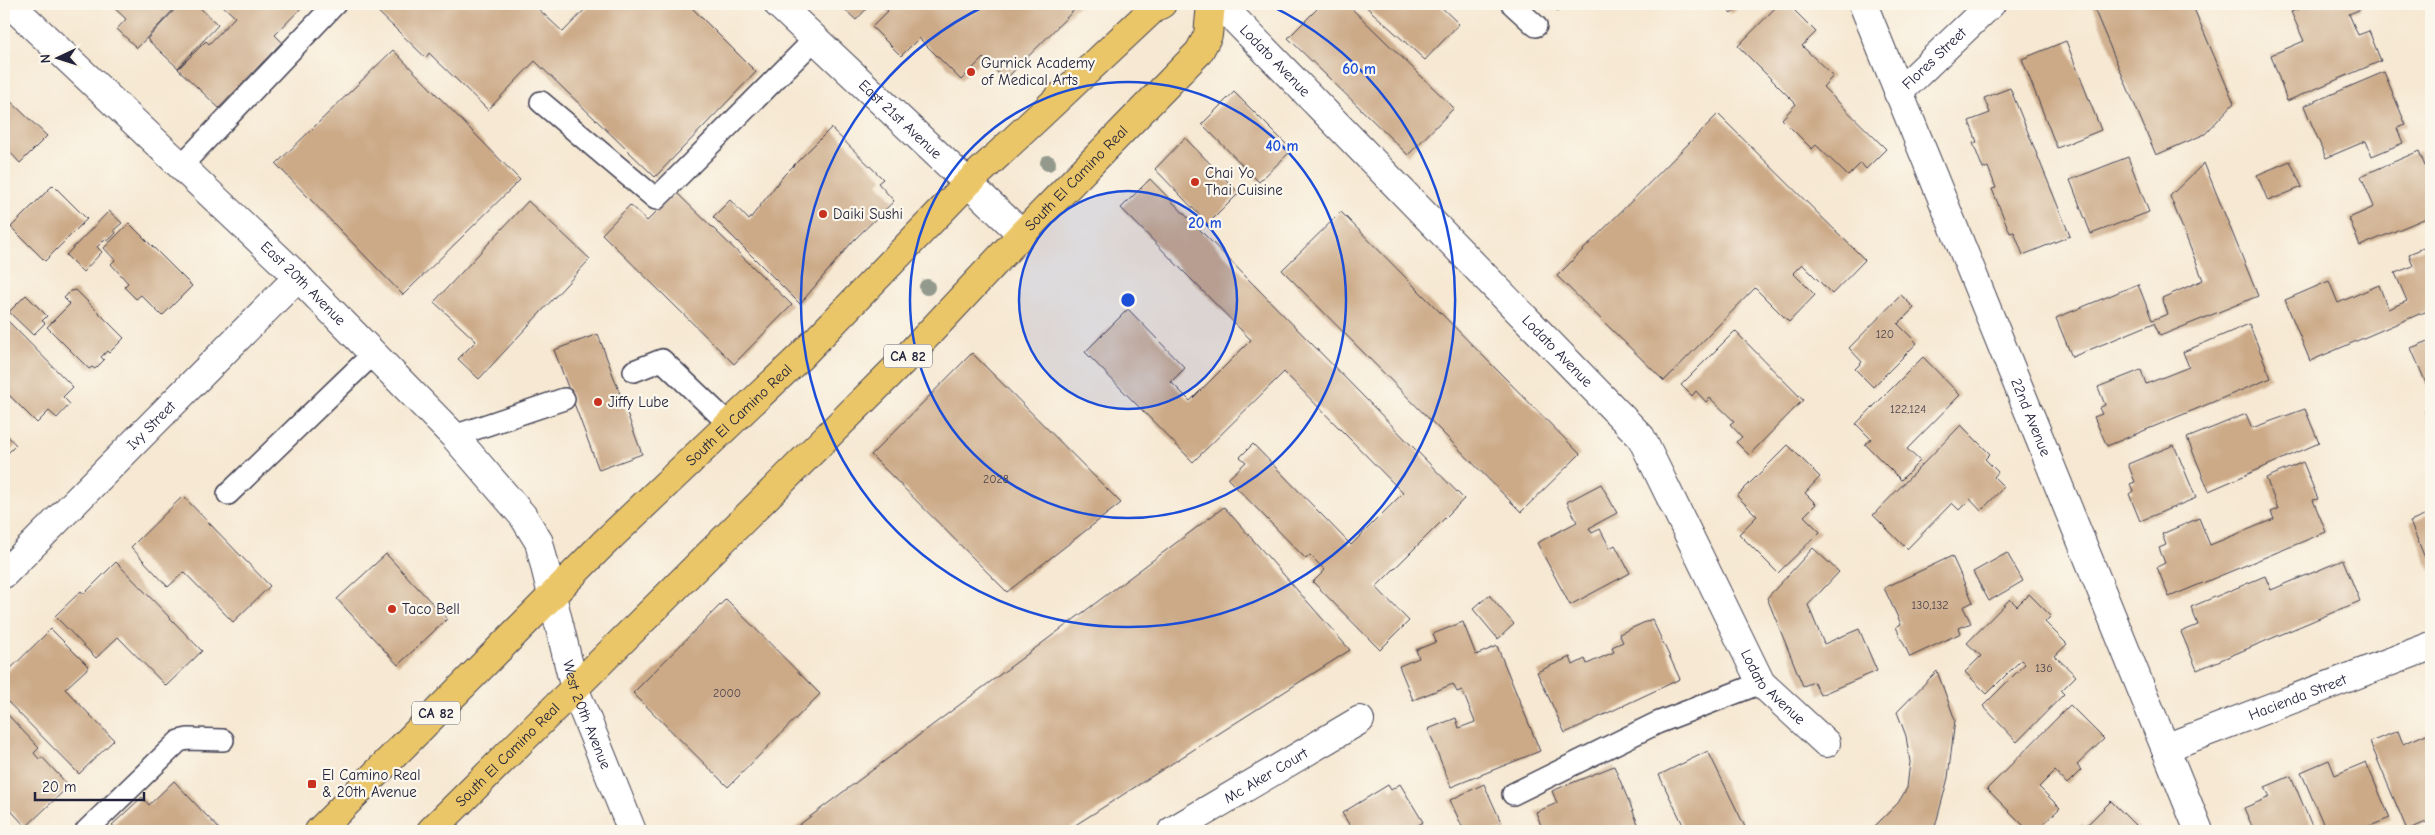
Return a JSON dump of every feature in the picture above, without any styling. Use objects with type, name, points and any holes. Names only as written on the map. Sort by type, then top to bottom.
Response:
[{"type":"main road","name":"South El Camino Real","points":[[319,831],[553,594],[802,355],[968,183],[1153,9],[1162,4]]},
{"type":"main road","name":"South El Camino Real","points":[[431,831],[575,690],[903,361],[1022,234],[1199,52],[1208,35],[1211,4]]},
{"type":"street","name":"East 20th Avenue","points":[[10,4],[298,277],[454,436],[523,516],[539,542],[553,594]]},
{"type":"street","name":"East 21st Avenue","points":[[778,4],[1022,234]]},
{"type":"street","name":"Lodato Avenue","points":[[1220,4],[1641,437],[1760,683],[1826,743]]},
{"type":"street","name":"22nd Avenue","points":[[1863,4],[2199,831]]},
{"type":"street","name":"Flores Street","points":[[1898,93],[1991,4]]},
{"type":"street","name":"Ivy Street","points":[[4,574],[298,277]]},
{"type":"street","name":"West 20th Avenue","points":[[553,594],[575,690],[632,831]]},
{"type":"street","name":"Hacienda Street","points":[[2165,748],[2431,646]]},
{"type":"street","name":"Mc Aker Court","points":[[1172,831],[1360,720]]},
{"type":"lane","points":[[181,166],[335,4]]},
{"type":"lane","points":[[1512,4],[1536,26]]},
{"type":"lane","points":[[541,102],[656,199],[815,39]]},
{"type":"lane","points":[[228,494],[374,354]]},
{"type":"lane","points":[[634,371],[662,360],[729,424]]},
{"type":"lane","points":[[454,436],[564,399]]},
{"type":"lane","points":[[1513,794],[1657,724],[1760,683]]},
{"type":"lane","points":[[86,831],[179,741],[188,739],[223,740]]},
{"type":"building","points":[[110,4],[179,4],[137,48],[117,29],[126,19]]},
{"type":"building","points":[[180,4],[196,4],[218,25],[178,68],[147,39]]},
{"type":"building","points":[[221,4],[305,4],[275,35],[282,42],[219,108],[178,69],[206,41],[209,44],[235,17]]},
{"type":"building","points":[[370,4],[533,4],[563,32],[590,4],[688,4],[756,72],[655,177],[535,61],[488,110],[429,53],[426,58]]},
{"type":"building","points":[[839,4],[871,4],[856,20]]},
{"type":"building","name":"Gurnick Academy of Medical Arts","points":[[889,4],[1080,4],[1005,80],[983,58],[961,80],[919,38],[901,56],[872,27],[888,11],[885,8]]},
{"type":"building","points":[[1322,4],[1347,4],[1454,108],[1408,155],[1288,38]]},
{"type":"building","points":[[1363,4],[1438,4],[1459,24],[1425,60]]},
{"type":"building","points":[[1551,4],[1565,4],[1558,11]]},
{"type":"building","points":[[1721,4],[1741,4],[1731,14]]},
{"type":"building","points":[[1779,4],[1788,4],[1816,32],[1802,46],[1833,76],[1823,87],[1886,149],[1866,169],[1861,163],[1848,176],[1816,145],[1812,149],[1782,119],[1796,104],[1738,46]]},
{"type":"building","points":[[2092,4],[2192,4],[2234,103],[2205,134],[2156,155]]},
{"type":"building","points":[[2312,4],[2359,4],[2361,9],[2349,14],[2358,35],[2369,31],[2381,61],[2287,101],[2271,55],[2304,41],[2291,12]]},
{"type":"building","points":[[2066,41],[2101,130],[2057,148],[2022,59]]},
{"type":"building","points":[[393,50],[520,180],[403,295],[276,164]]},
{"type":"building","points":[[2384,72],[2406,125],[2397,128],[2403,143],[2372,156],[2366,141],[2326,158],[2304,106]]},
{"type":"building","points":[[2010,88],[2070,236],[2023,255],[2014,232],[2010,233],[1992,189],[1996,188],[1988,167],[1983,169],[1973,143],[1977,142],[1969,121],[1990,113],[1984,98]]},
{"type":"building","points":[[1234,92],[1292,150],[1259,182],[1202,124]]},
{"type":"building","points":[[4,95],[47,136],[20,163],[7,149],[4,152]]},
{"type":"building","points":[[1718,114],[1865,260],[1832,294],[1802,264],[1793,273],[1815,295],[1789,322],[1755,288],[1664,381],[1557,276]]},
{"type":"building","points":[[831,128],[883,179],[878,183],[894,201],[852,242],[800,304],[713,217],[730,200],[749,220],[784,175]]},
{"type":"building","points":[[1185,138],[1239,193],[1208,224],[1155,169]]},
{"type":"building","points":[[2419,151],[2431,181],[2431,216],[2360,246],[2349,218],[2374,207],[2361,176]]},
{"type":"building","points":[[2128,157],[2149,212],[2091,234],[2070,180]]},
{"type":"building","points":[[2290,161],[2302,187],[2268,201],[2257,175]]},
{"type":"building","points":[[2204,163],[2258,296],[2160,336],[2154,323],[2072,357],[2056,318],[2138,284],[2152,320],[2168,314],[2162,298],[2203,280],[2170,196]]},
{"type":"building","points":[[1150,179],[1464,499],[1376,587],[1409,621],[1380,650],[1313,582],[1325,570],[1310,555],[1306,559],[1228,479],[1246,462],[1240,457],[1253,444],[1351,545],[1403,493],[1284,372],[1193,462],[1085,352],[1128,309],[1185,368],[1171,382],[1190,401],[1251,340],[1121,208]]},
{"type":"building","points":[[53,185],[87,219],[45,261],[11,227]]},
{"type":"building","points":[[676,192],[792,305],[734,364],[602,234],[630,205],[647,221]]},
{"type":"building","points":[[528,201],[590,259],[479,379],[458,359],[476,341],[434,302]]},
{"type":"building","points":[[109,211],[122,223],[114,230],[116,233],[108,241],[105,239],[97,247],[102,252],[83,272],[66,255]]},
{"type":"building","points":[[1341,212],[1580,454],[1521,512],[1282,270]]},
{"type":"building","points":[[129,223],[192,286],[162,316],[141,295],[136,299],[124,287],[128,283],[111,264],[115,260],[104,248]]},
{"type":"building","points":[[2431,245],[2431,309],[2310,361],[2285,300],[2329,281],[2338,303],[2379,285],[2388,309],[2407,301],[2395,273],[2413,266],[2409,254]]},
{"type":"building","points":[[76,290],[124,338],[109,353],[107,351],[101,357],[104,360],[95,369],[92,367],[89,369],[47,327],[70,304],[64,298],[71,291]]},
{"type":"building","points":[[26,295],[47,316],[42,321],[45,323],[33,335],[9,312]]},
{"type":"building","points":[[1901,295],[1914,308],[1898,324],[1917,343],[1873,387],[1855,369],[1862,362],[1849,348]]},
{"type":"building","points":[[5,318],[73,387],[63,397],[70,404],[57,418],[49,411],[37,423],[4,390]]},
{"type":"building","points":[[2249,324],[2271,378],[2107,446],[2094,417],[2102,414],[2099,408],[2105,405],[2098,387],[2141,370],[2146,384],[2189,367],[2183,352]]},
{"type":"building","points":[[1735,331],[1803,400],[1749,455],[1736,442],[1742,437],[1730,424],[1734,421],[1710,398],[1706,402],[1696,391],[1692,396],[1681,385]]},
{"type":"building","name":"Jiffy Lube","points":[[598,334],[642,454],[599,470],[554,350]]},
{"type":"building","points":[[2431,340],[2431,395],[2411,348]]},
{"type":"building","points":[[972,353],[1121,503],[1007,592],[871,455]]},
{"type":"building","points":[[1923,357],[1960,395],[1907,449],[1920,461],[1901,480],[1865,444],[1871,439],[1856,424]]},
{"type":"building","points":[[2431,408],[2431,426],[2425,411]]},
{"type":"building","points":[[2305,409],[2319,443],[2209,491],[2187,438],[2246,414],[2252,428]]},
{"type":"building","points":[[1961,425],[1990,454],[1985,459],[1998,472],[1994,477],[2004,487],[1981,511],[1970,499],[1959,510],[1952,503],[1907,549],[1873,515]]},
{"type":"building","points":[[4,432],[16,445],[4,457]]},
{"type":"building","points":[[1788,445],[1820,477],[1805,493],[1816,504],[1804,516],[1820,532],[1778,573],[1739,534],[1757,516],[1737,496]]},
{"type":"building","points":[[2174,445],[2196,498],[2140,521],[2129,494],[2133,491],[2130,484],[2135,482],[2128,464]]},
{"type":"building","points":[[2303,462],[2318,499],[2313,500],[2326,532],[2169,597],[2157,567],[2165,563],[2159,548],[2166,545],[2162,534],[2199,518],[2210,545],[2274,519],[2271,512],[2278,509],[2266,478]]},
{"type":"building","points":[[1601,484],[1617,513],[1589,528],[1592,533],[1600,529],[1610,548],[1615,545],[1630,573],[1570,605],[1537,543],[1577,522],[1567,502]]},
{"type":"building","points":[[183,496],[270,586],[233,622],[184,572],[168,587],[131,547]]},
{"type":"building","points":[[1224,507],[1350,650],[1066,831],[791,831]]},
{"type":"building","points":[[2431,513],[2431,572],[2410,522]]},
{"type":"building","points":[[1813,548],[1839,572],[1808,605],[1824,644],[1859,629],[1877,671],[1820,695],[1814,682],[1803,686],[1767,598]]},
{"type":"building","points":[[2007,553],[2023,581],[1989,601],[1973,572]]},
{"type":"building","name":"Taco Bell","points":[[386,554],[447,619],[398,665],[337,599]]},
{"type":"building","points":[[1952,556],[1973,602],[1963,607],[1971,623],[1959,628],[1961,633],[1910,657],[1896,627],[1901,624],[1884,588]]},
{"type":"building","points":[[2343,560],[2360,601],[2197,670],[2181,632],[2198,625],[2191,607],[2265,576],[2271,590]]},
{"type":"building","points":[[116,562],[202,651],[166,686],[118,637],[96,658],[55,616],[81,591],[84,594]]},
{"type":"building","points":[[2029,594],[2051,616],[2045,622],[2067,644],[2055,656],[2076,676],[2061,691],[2064,694],[2017,742],[1983,706],[2025,664],[2021,660],[1987,694],[1965,672],[1981,656],[1967,643],[2010,599],[2017,606]]},
{"type":"building","points":[[1489,595],[1514,624],[1498,639],[1473,609]]},
{"type":"building","points":[[726,599],[820,694],[728,787],[633,693]]},
{"type":"building","points":[[1652,619],[1680,679],[1565,733],[1537,672],[1570,657],[1573,665],[1585,659],[1587,664],[1614,652],[1612,647],[1623,642],[1619,634]]},
{"type":"building","points":[[1463,622],[1476,655],[1497,646],[1540,751],[1451,787],[1428,729],[1456,718],[1459,728],[1475,722],[1462,690],[1457,692],[1453,684],[1413,700],[1399,666],[1419,658],[1416,650],[1436,642],[1433,634]]},
{"type":"building","points":[[51,629],[89,667],[65,689],[114,740],[79,774],[4,698],[4,675]]},
{"type":"building","points":[[1937,671],[1955,720],[1948,778],[1935,827],[1931,831],[1877,831],[1875,826],[1898,803],[1907,788],[1910,762],[1906,736],[1897,712]]},
{"type":"building","points":[[2070,705],[2104,739],[2077,765],[2081,770],[2067,784],[2055,771],[2039,787],[2060,808],[2036,831],[2029,831],[1987,789]]},
{"type":"building","points":[[8,715],[39,748],[34,753],[39,759],[42,757],[69,786],[26,827],[4,803],[4,719]]},
{"type":"building","points":[[2398,731],[2403,744],[2431,732],[2431,820],[2407,830],[2370,742]]},
{"type":"building","points":[[1708,751],[1747,831],[1686,831],[1659,775]]},
{"type":"building","points":[[2329,760],[2335,775],[2366,762],[2390,818],[2365,828],[2363,825],[2348,831],[2329,831],[2327,827],[2325,828],[2301,772]]},
{"type":"building","points":[[1614,766],[1641,831],[1543,831],[1536,812],[1557,803],[1552,791]]},
{"type":"building","points":[[2291,776],[2314,831],[2254,831],[2244,808],[2270,797],[2265,787]]},
{"type":"building","points":[[174,781],[221,831],[119,831],[112,825],[142,797],[149,805]]},
{"type":"building","points":[[1400,784],[1423,822],[1414,828],[1416,831],[1353,831],[1342,813],[1388,785],[1391,790]]},
{"type":"building","points":[[1484,784],[1505,831],[1464,831],[1450,800]]},
{"type":"building","points":[[2111,801],[2141,831],[2074,831],[2082,824],[2085,827]]},
{"type":"place","name":"Gurnick Academy of Medical Arts","points":[[971,72]]},
{"type":"place","name":"Chai Yo Thai Cuisine","points":[[1195,182]]},
{"type":"place","name":"Daiki Sushi","points":[[823,214]]},
{"type":"place","name":"Jiffy Lube","points":[[598,402]]},
{"type":"place","name":"Taco Bell","points":[[392,609]]},
{"type":"place","name":"El Camino Real & 20th Avenue","points":[[312,784]]}]
